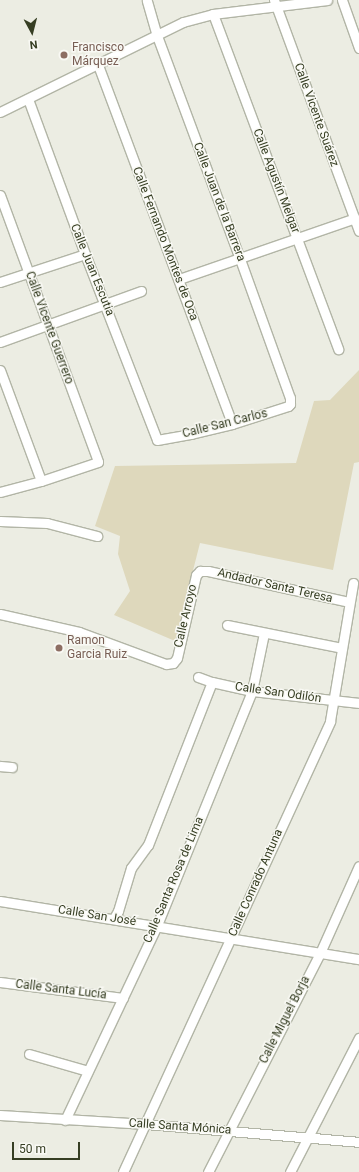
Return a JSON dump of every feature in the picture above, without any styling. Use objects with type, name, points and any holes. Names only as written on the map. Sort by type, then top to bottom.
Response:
[{"type":"street","name":"Calle Juan de la Barrera","points":[[147,0],[157,36],[240,259],[290,404]]},
{"type":"street","points":[[0,112],[183,22],[213,14],[275,3],[327,0]]},
{"type":"street","points":[[342,0],[359,48]]},
{"type":"street","name":"Calle Vicente Suárez","points":[[275,3],[359,231]]},
{"type":"street","name":"Calle Agustín Melgar","points":[[213,14],[338,349]]},
{"type":"street","name":"Calle Fernando Montes de Oca","points":[[98,65],[232,424]]},
{"type":"street","name":"Calle Juan Escutia","points":[[28,99],[85,254],[106,303],[157,440]]},
{"type":"street","name":"Calle Vicente Guerrero","points":[[0,195],[98,462],[41,481]]},
{"type":"street","points":[[179,279],[355,218]]},
{"type":"street","points":[[0,282],[28,271],[85,254]]},
{"type":"street","points":[[0,342],[141,291]]},
{"type":"street","points":[[0,370],[41,481],[0,492]]},
{"type":"street","name":"Calle San Carlos","points":[[157,440],[191,434],[232,424],[285,408],[290,404]]},
{"type":"street","points":[[0,521],[47,523],[97,536]]},
{"type":"street","name":"Andador Santa Teresa","points":[[200,571],[208,571],[349,602]]},
{"type":"street","name":"Calle Arroyo","points":[[0,614],[79,632],[166,664],[173,663],[177,658],[196,575],[200,571]]},
{"type":"street","name":"Calle Conrado Antuna","points":[[123,1172],[330,722],[352,583]]},
{"type":"street","points":[[227,625],[342,648]]},
{"type":"street","name":"Calle Santa Rosa de Lima","points":[[66,1120],[157,925],[252,691],[264,633]]},
{"type":"street","name":"Calle San Odilón","points":[[198,677],[212,682],[252,691],[359,703]]},
{"type":"street","points":[[114,918],[118,911],[131,868],[148,845],[212,682]]},
{"type":"street","points":[[0,766],[12,767]]},
{"type":"street","name":"Calle Miguel Borja","points":[[208,1172],[320,953],[359,866]]},
{"type":"street","name":"Calle San José","points":[[0,901],[114,918],[231,939],[359,959]]},
{"type":"street","name":"Calle Santa Lucía","points":[[0,982],[123,998]]},
{"type":"street","points":[[290,1172],[359,1038]]},
{"type":"street","points":[[29,1054],[88,1072]]},
{"type":"street","name":"Calle Santa Mónica","points":[[0,1115],[229,1130],[359,1142]]},
{"type":"shaded area","points":[[359,370],[359,462],[354,463],[333,570],[200,543],[175,641],[114,615],[130,591],[118,554],[120,536],[95,526],[115,466],[296,463],[314,401],[330,400]]},
{"type":"place","name":"Francisco Márquez","points":[[64,55]]},
{"type":"place","name":"Ramon Garcia Ruiz","points":[[59,648]]}]
